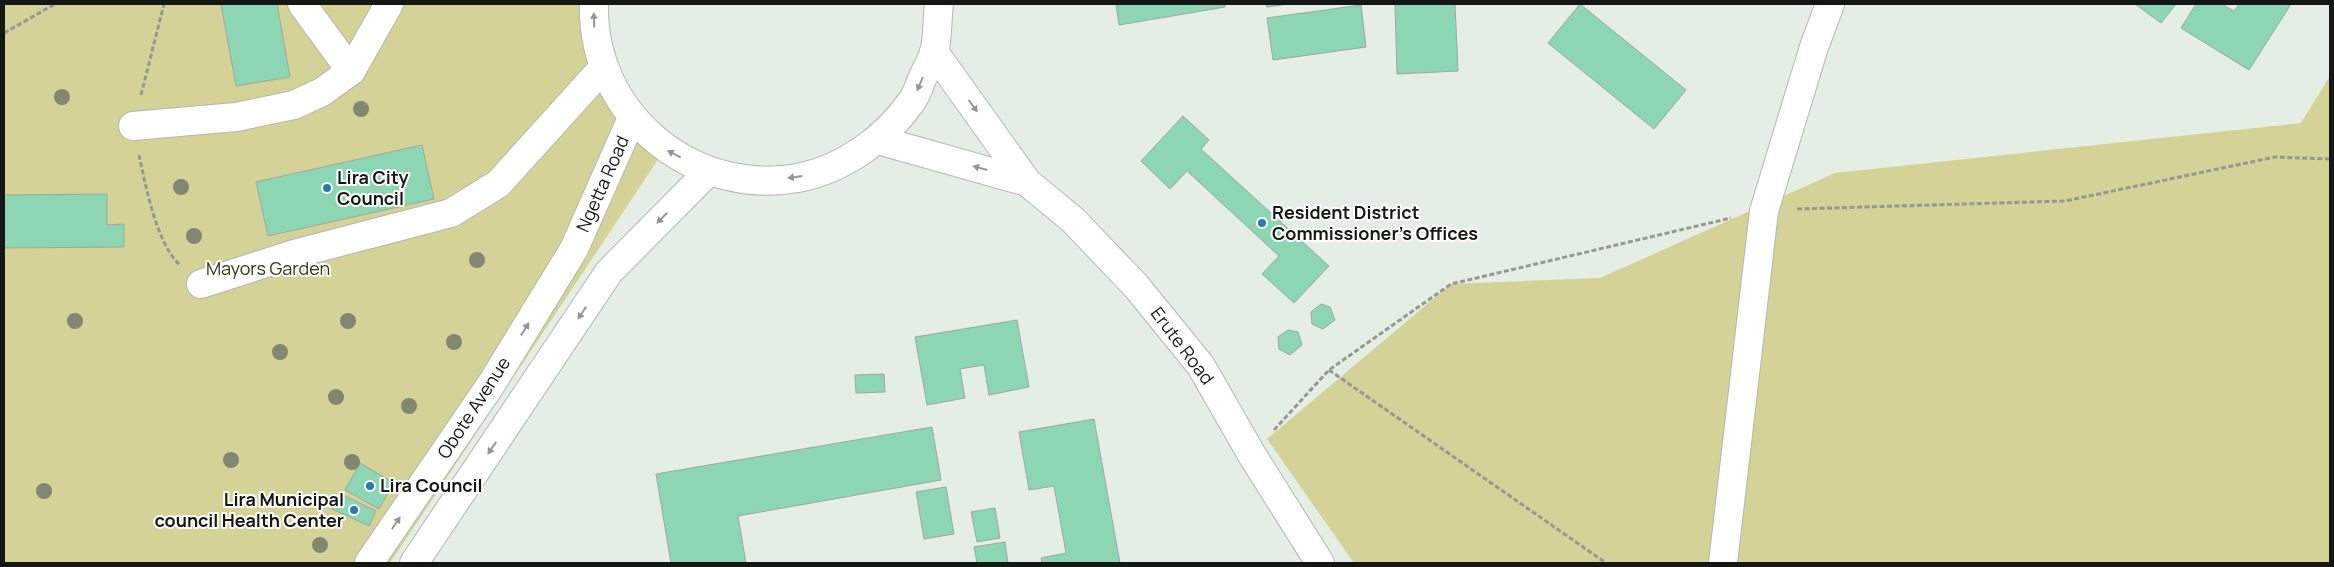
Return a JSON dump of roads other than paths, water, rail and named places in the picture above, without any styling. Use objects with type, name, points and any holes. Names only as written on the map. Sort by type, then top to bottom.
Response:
[{"type":"main road","points":[[302,4],[351,71]]},
{"type":"main road","points":[[134,126],[236,117],[294,105],[322,92],[351,71],[389,4]]},
{"type":"main road","points":[[594,4],[593,26],[603,68],[611,86],[632,118],[667,150],[709,171],[753,180],[798,178],[841,164],[878,140],[913,100],[934,52],[939,4]]},
{"type":"main road","points":[[1722,563],[1764,211],[1814,47],[1830,4]]},
{"type":"main road","points":[[934,52],[1027,182]]},
{"type":"main road","points":[[200,284],[294,254],[451,213],[498,184],[603,68]]},
{"type":"main road","name":"Ngetta Road","points":[[574,249],[632,118]]},
{"type":"main road","points":[[878,140],[1027,182]]},
{"type":"main road","name":"Obote Avenue","points":[[414,563],[609,272],[709,171]]},
{"type":"main road","name":"Erute Road","points":[[1027,182],[1073,220],[1136,286],[1201,366],[1252,455],[1320,563]]},
{"type":"main road","name":"Obote Avenue","points":[[369,563],[492,383],[574,249]]},
{"type":"place","name":"Lira City Council","points":[[327,188]]},
{"type":"place","name":"Resident District Commissioner's Offices","points":[[1262,223]]},
{"type":"place","name":"Lira Council","points":[[370,486]]},
{"type":"place","name":"Lira Municipal council Health Center","points":[[354,510]]},
{"type":"park label","name":"Mayors Garden","points":[[268,269]]}]
